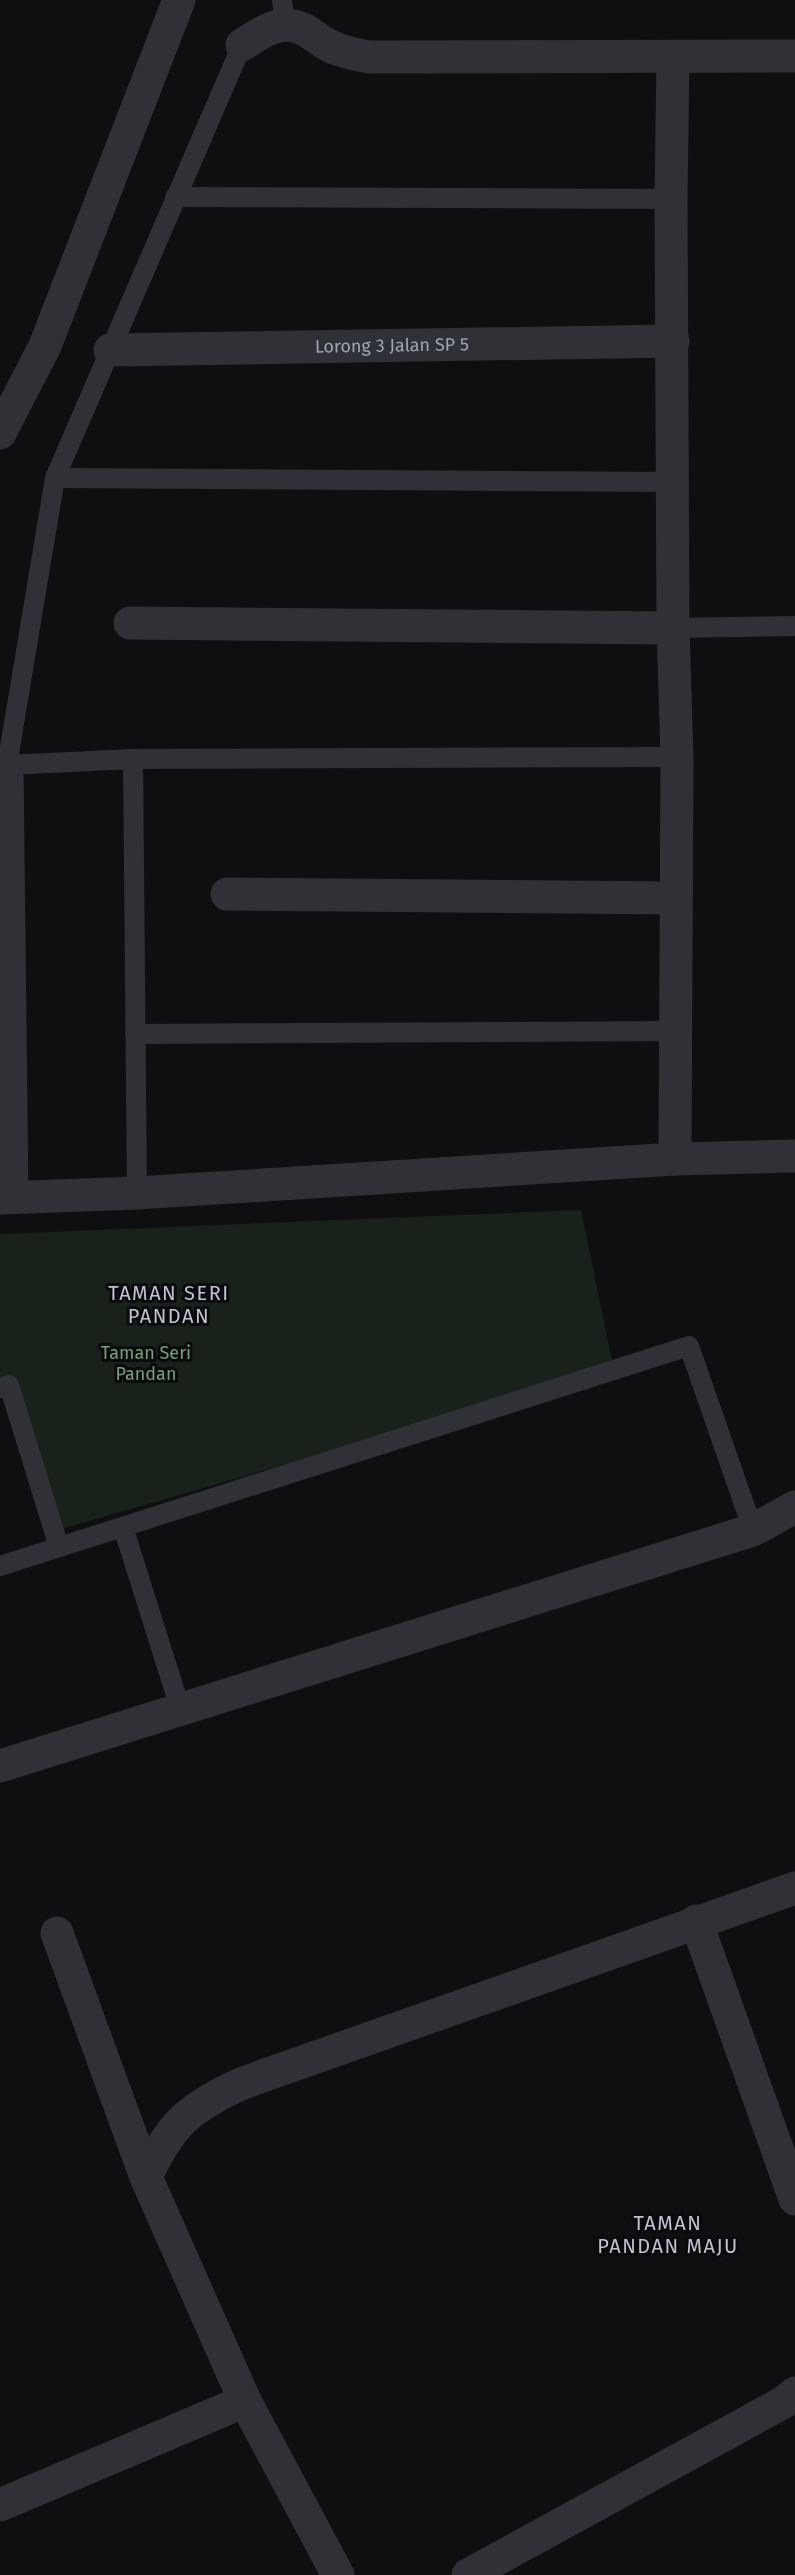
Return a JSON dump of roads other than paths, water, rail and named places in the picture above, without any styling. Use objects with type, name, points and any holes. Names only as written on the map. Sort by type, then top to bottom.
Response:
[{"type":"street","points":[[0,433],[45,346],[179,0]]},
{"type":"street","points":[[242,45],[264,30],[283,12],[324,43],[345,52],[369,57],[795,56]]},
{"type":"street","points":[[674,58],[671,199],[672,628],[677,757],[675,1159]]},
{"type":"street","name":"Lorong 3 Jalan SP 5","points":[[110,350],[673,341]]},
{"type":"street","points":[[130,623],[672,628]]},
{"type":"street","points":[[7,765],[6,1197],[137,1193],[675,1159],[795,1156]]},
{"type":"street","points":[[227,894],[675,898]]},
{"type":"street","points":[[0,1766],[753,1530],[795,1507]]},
{"type":"street","points":[[146,2177],[160,2147],[186,2115],[212,2097],[243,2083],[795,1888]]},
{"type":"street","points":[[696,1922],[795,2199]]},
{"type":"street","points":[[57,1933],[146,2177],[245,2401],[338,2575]]},
{"type":"street","points":[[468,2575],[784,2402],[795,2393]]},
{"type":"street","points":[[0,2505],[245,2401]]},
{"type":"lane","points":[[242,45],[55,478],[7,765],[133,759],[677,757]]},
{"type":"lane","points":[[176,197],[671,199]]},
{"type":"lane","points":[[55,478],[673,482]]},
{"type":"lane","points":[[672,628],[795,626]]},
{"type":"lane","points":[[133,759],[137,1193]]},
{"type":"lane","points":[[135,1034],[676,1031]]},
{"type":"lane","points":[[0,1566],[689,1346],[753,1530]]},
{"type":"lane","points":[[0,1388],[9,1385],[59,1547]]},
{"type":"lane","points":[[123,1527],[181,1711]]},
{"type":"district","name":"TAMAN SERI PANDAN","points":[[169,1304]]},
{"type":"district","name":"TAMAN PANDAN MAJU","points":[[668,2234]]},
{"type":"park label","name":"Taman Seri Pandan","points":[[146,1363]]}]
